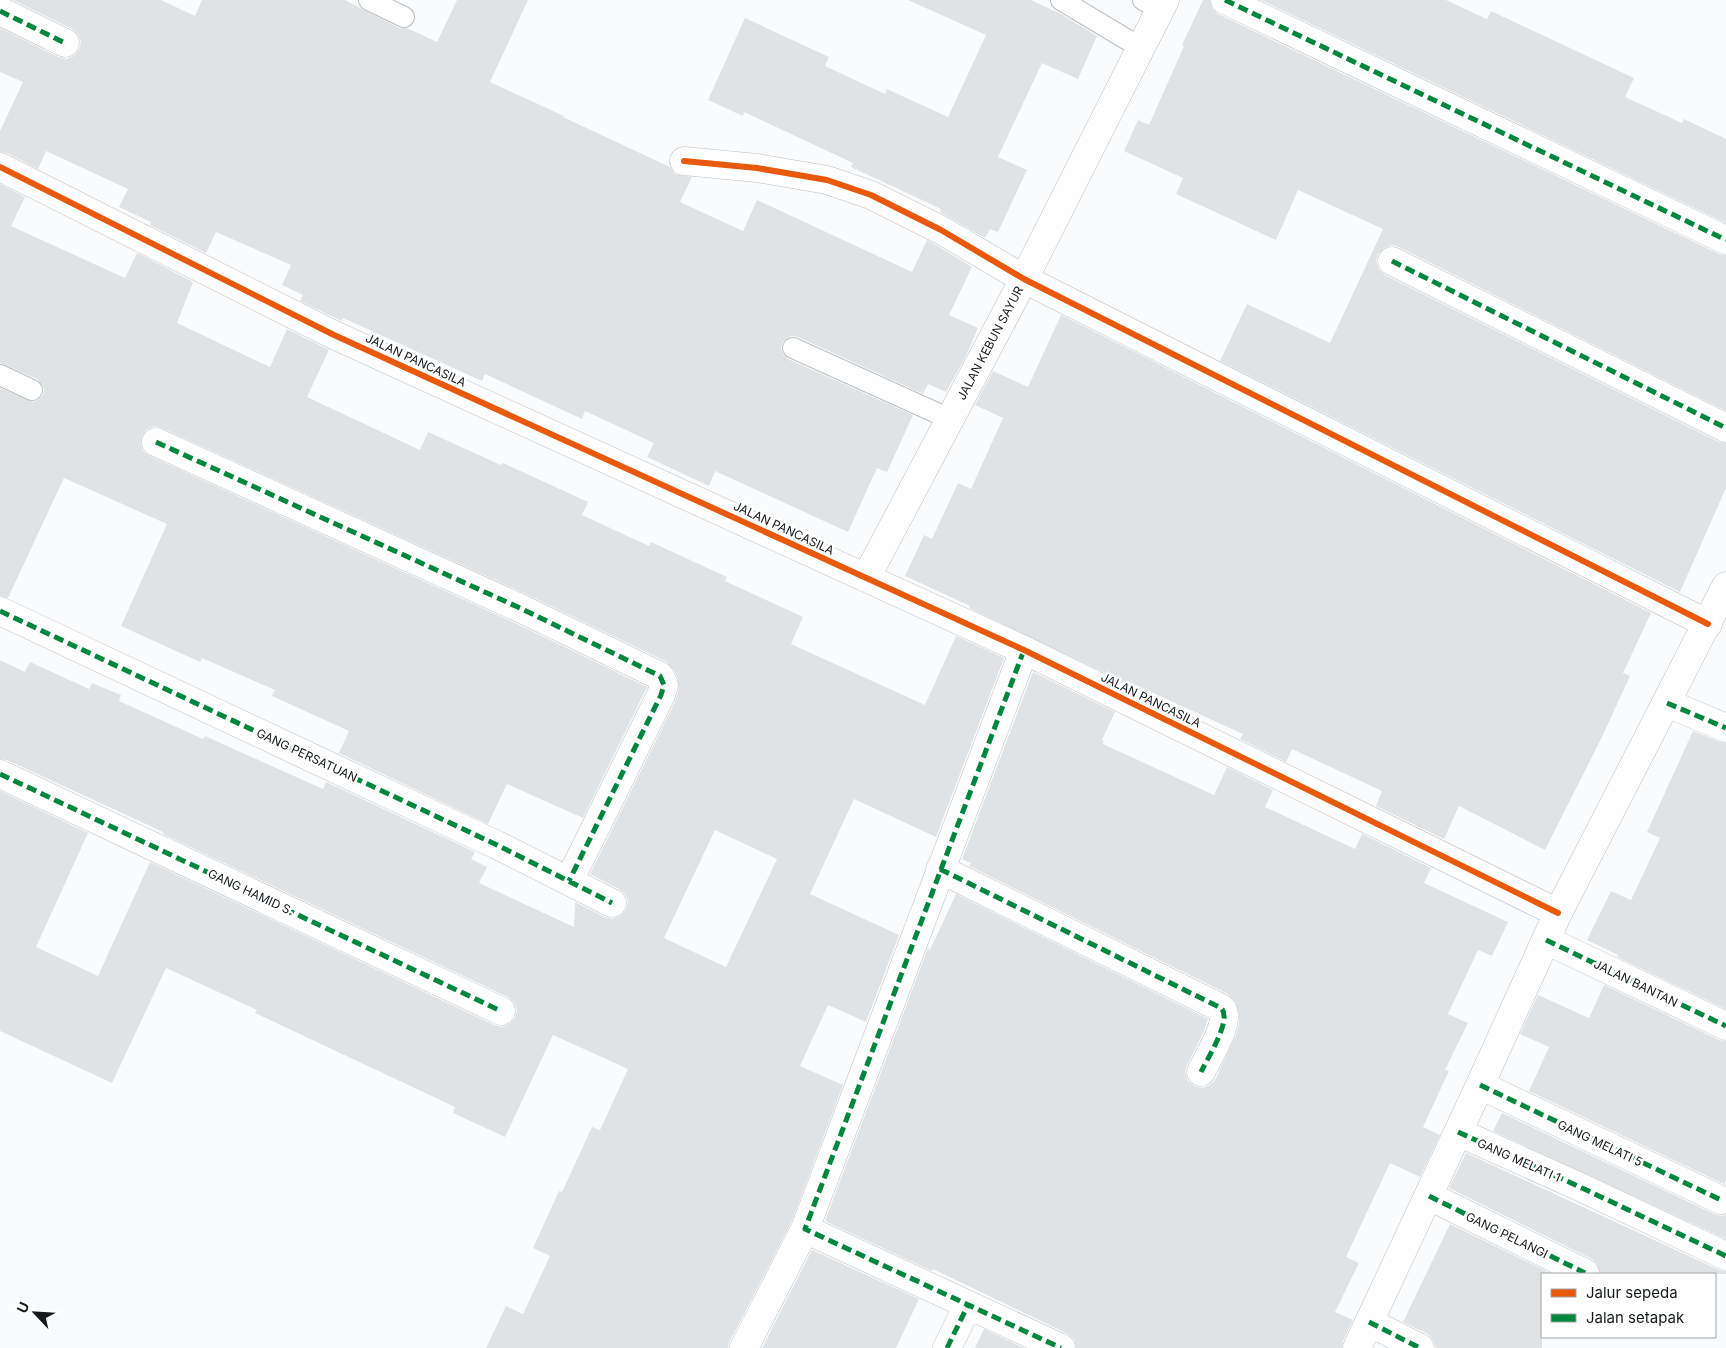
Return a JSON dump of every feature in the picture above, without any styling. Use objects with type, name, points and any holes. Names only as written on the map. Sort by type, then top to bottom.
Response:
[{"type":"street","points":[[1225,0],[1726,240]]},
{"type":"street","name":"JALAN KEBUN SAYUR","points":[[866,578],[1024,279],[1141,48],[1156,3]]},
{"type":"street","points":[[0,11],[65,44]]},
{"type":"street","points":[[684,161],[757,168],[827,180],[871,194],[941,230],[1024,279],[1708,624]]},
{"type":"street","name":"JALAN PANCASILA","points":[[0,167],[334,335],[1024,650],[1558,913]]},
{"type":"street","points":[[1392,261],[1726,428]]},
{"type":"street","points":[[156,442],[522,609],[656,674],[662,679],[664,685],[661,695],[569,881]]},
{"type":"street","points":[[1357,1348],[1429,1196],[1558,913],[1726,586]]},
{"type":"street","name":"GANG PERSATUAN","points":[[0,611],[497,845],[612,903]]},
{"type":"street","points":[[744,1348],[805,1229],[1024,650]]},
{"type":"street","points":[[1667,702],[1726,728]]},
{"type":"street","name":"GANG HAMID S.","points":[[0,774],[501,1011]]},
{"type":"street","points":[[940,869],[1224,1011],[1224,1022],[1217,1040],[1200,1072]]},
{"type":"street","name":"JALAN BANTAN","points":[[1546,940],[1726,1026]]},
{"type":"street","name":"GANG MELATI 5","points":[[1480,1085],[1721,1200]]},
{"type":"street","name":"GANG MELATI 1","points":[[1458,1132],[1726,1256]]},
{"type":"street","name":"GANG PELANGI","points":[[1429,1196],[1585,1273]]},
{"type":"street","points":[[805,1229],[1061,1348]]},
{"type":"street","points":[[947,1348],[968,1305]]},
{"type":"street","points":[[1369,1322],[1420,1348]]},
{"type":"lane","points":[[369,0],[404,17]]},
{"type":"lane","points":[[1060,0],[1141,48]]},
{"type":"lane","points":[[794,348],[950,418]]},
{"type":"lane","points":[[0,375],[32,390]]},
{"type":"building","points":[[13,0],[161,0],[195,16],[202,0],[345,0],[399,28],[407,28],[437,42],[457,0],[528,0],[490,82],[670,167],[675,174],[692,177],[680,202],[743,231],[757,200],[912,272],[927,240],[972,267],[949,315],[978,328],[965,358],[946,392],[928,384],[923,394],[798,337],[791,336],[782,343],[781,350],[788,359],[913,415],[887,472],[877,468],[848,532],[715,471],[709,486],[647,457],[654,443],[585,411],[582,419],[485,374],[482,381],[343,318],[342,321],[300,301],[303,295],[282,285],[291,265],[216,232],[206,253],[150,225],[151,222],[119,207],[128,189],[46,151],[38,169],[7,153],[0,152],[0,131],[23,82],[0,72],[0,28],[58,57],[66,59],[74,56],[79,50],[81,42],[78,35],[72,29]]},
{"type":"building","points":[[908,0],[1031,0],[1059,13],[1097,36],[1078,79],[1042,63],[998,157],[1027,170],[998,232],[990,229],[985,238],[940,212],[941,209],[851,167],[853,163],[744,112],[743,116],[708,100],[745,18],[829,57],[825,66],[885,94],[887,89],[948,117],[986,35]]},
{"type":"building","points":[[1203,0],[1210,0],[1212,8],[1218,14],[1719,254],[1726,255],[1726,411],[1399,247],[1392,245],[1384,248],[1378,254],[1376,261],[1379,269],[1385,275],[1719,442],[1726,443],[1726,488],[1680,592],[1220,361],[1247,304],[1330,343],[1383,229],[1298,190],[1276,240],[1176,194],[1183,178],[1124,151],[1138,120],[1149,125]]},
{"type":"building","points":[[1261,0],[1446,0],[1487,19],[1491,11],[1634,78],[1625,97],[1682,123],[1684,119],[1726,139],[1726,223]]},
{"type":"building","points":[[0,184],[25,197],[11,226],[125,278],[137,253],[193,282],[177,323],[270,367],[287,329],[329,350],[307,397],[420,450],[428,432],[501,465],[503,463],[588,502],[582,515],[649,546],[651,542],[727,577],[725,581],[803,617],[791,644],[925,705],[956,636],[1004,658],[936,837],[854,799],[810,894],[899,935],[866,1022],[828,1005],[800,1066],[843,1085],[791,1223],[728,1348],[486,1348],[506,1306],[523,1314],[550,1256],[533,1248],[559,1191],[562,1192],[592,1127],[600,1130],[628,1069],[553,1035],[505,1137],[453,1113],[455,1107],[255,1013],[257,1010],[166,968],[112,1083],[0,1031],[0,791],[88,833],[36,947],[98,976],[150,862],[494,1025],[502,1027],[509,1024],[515,1018],[517,1010],[514,1003],[508,997],[163,834],[163,832],[7,760],[0,759],[0,660],[25,672],[30,662],[89,689],[92,683],[121,695],[119,701],[203,739],[205,736],[323,789],[326,782],[475,852],[471,859],[487,867],[479,883],[574,927],[575,902],[612,919],[620,916],[626,910],[628,902],[625,894],[590,874],[675,702],[679,689],[678,679],[674,670],[667,662],[528,595],[155,426],[147,429],[142,436],[141,444],[143,451],[150,456],[515,623],[647,687],[583,818],[507,784],[488,824],[339,753],[349,731],[272,696],[275,690],[202,658],[200,662],[121,626],[167,524],[64,478],[8,598],[0,596],[0,388],[33,402],[43,395],[44,389],[37,379],[0,363]],"holes":[[[715,830],[777,859],[726,967],[664,938]]]},
{"type":"building","points":[[1061,315],[1651,613],[1623,673],[1630,676],[1602,737],[1545,850],[1459,806],[1444,839],[1376,806],[1382,791],[1292,749],[1286,762],[1240,739],[1243,734],[1129,682],[1128,684],[905,576],[924,535],[932,539],[958,483],[971,489],[1003,418],[975,405],[993,371],[1028,387]]},
{"type":"building","points":[[1033,672],[1115,712],[1102,740],[1104,741],[1103,744],[1214,795],[1227,767],[1273,790],[1265,807],[1355,849],[1362,834],[1431,868],[1424,883],[1508,922],[1492,956],[1478,950],[1448,1014],[1468,1023],[1445,1070],[1449,1071],[1423,1127],[1440,1135],[1420,1177],[1390,1163],[1346,1257],[1359,1263],[1335,1312],[1353,1320],[1343,1341],[1342,1348],[1076,1348],[1074,1339],[1068,1334],[933,1269],[932,1271],[825,1221],[928,948],[930,950],[956,894],[1208,1019],[1185,1072],[1188,1081],[1194,1086],[1202,1088],[1210,1085],[1215,1080],[1236,1035],[1239,1013],[1235,1001],[1228,994],[969,866],[971,863],[962,859]]},
{"type":"building","points":[[1693,731],[1726,743],[1726,1009],[1617,957],[1618,955],[1587,940],[1611,891],[1631,900],[1660,838],[1647,832]]},
{"type":"building","points":[[1604,985],[1719,1040],[1726,1041],[1726,1180],[1724,1184],[1529,1091],[1549,1047],[1520,1034],[1538,995],[1589,1018]]},
{"type":"building","points":[[1502,1113],[1714,1214],[1722,1216],[1726,1214],[1726,1239],[1493,1131]]},
{"type":"building","points":[[1466,1153],[1719,1270],[1726,1271],[1726,1274],[1600,1273],[1598,1265],[1592,1259],[1449,1188]]},
{"type":"building","points":[[1450,1224],[1550,1273],[1541,1273],[1542,1348],[1436,1348],[1428,1334],[1403,1322]]},
{"type":"building","points":[[812,1250],[919,1299],[896,1348],[762,1348]]},
{"type":"building","points":[[984,1329],[1024,1348],[975,1348]]},
{"type":"marked path","points":[[1225,0],[1726,240]]},
{"type":"marked path","points":[[0,11],[65,43]]},
{"type":"marked path","points":[[1392,261],[1726,428]]},
{"type":"marked path","points":[[156,442],[522,609],[660,676],[664,685],[661,695],[569,881]]},
{"type":"marked path","points":[[0,611],[497,845],[612,903]]},
{"type":"marked path","points":[[1024,650],[805,1229],[1061,1348]]},
{"type":"marked path","points":[[1667,703],[1726,728]]},
{"type":"marked path","points":[[0,774],[501,1011]]},
{"type":"marked path","points":[[940,869],[1221,1008],[1224,1013],[1222,1030],[1201,1072]]},
{"type":"marked path","points":[[1546,940],[1726,1026]]},
{"type":"marked path","points":[[1480,1085],[1721,1200]]},
{"type":"marked path","points":[[1458,1132],[1726,1256]]},
{"type":"marked path","points":[[1429,1196],[1585,1273]]},
{"type":"marked path","points":[[947,1348],[968,1305]]},
{"type":"marked path","points":[[1369,1322],[1420,1348]]},
{"type":"cycle path","points":[[684,161],[757,168],[827,180],[871,195],[941,230],[1024,279],[1708,624]]},
{"type":"cycle path","points":[[0,167],[334,335],[1024,650],[1558,913]]}]
